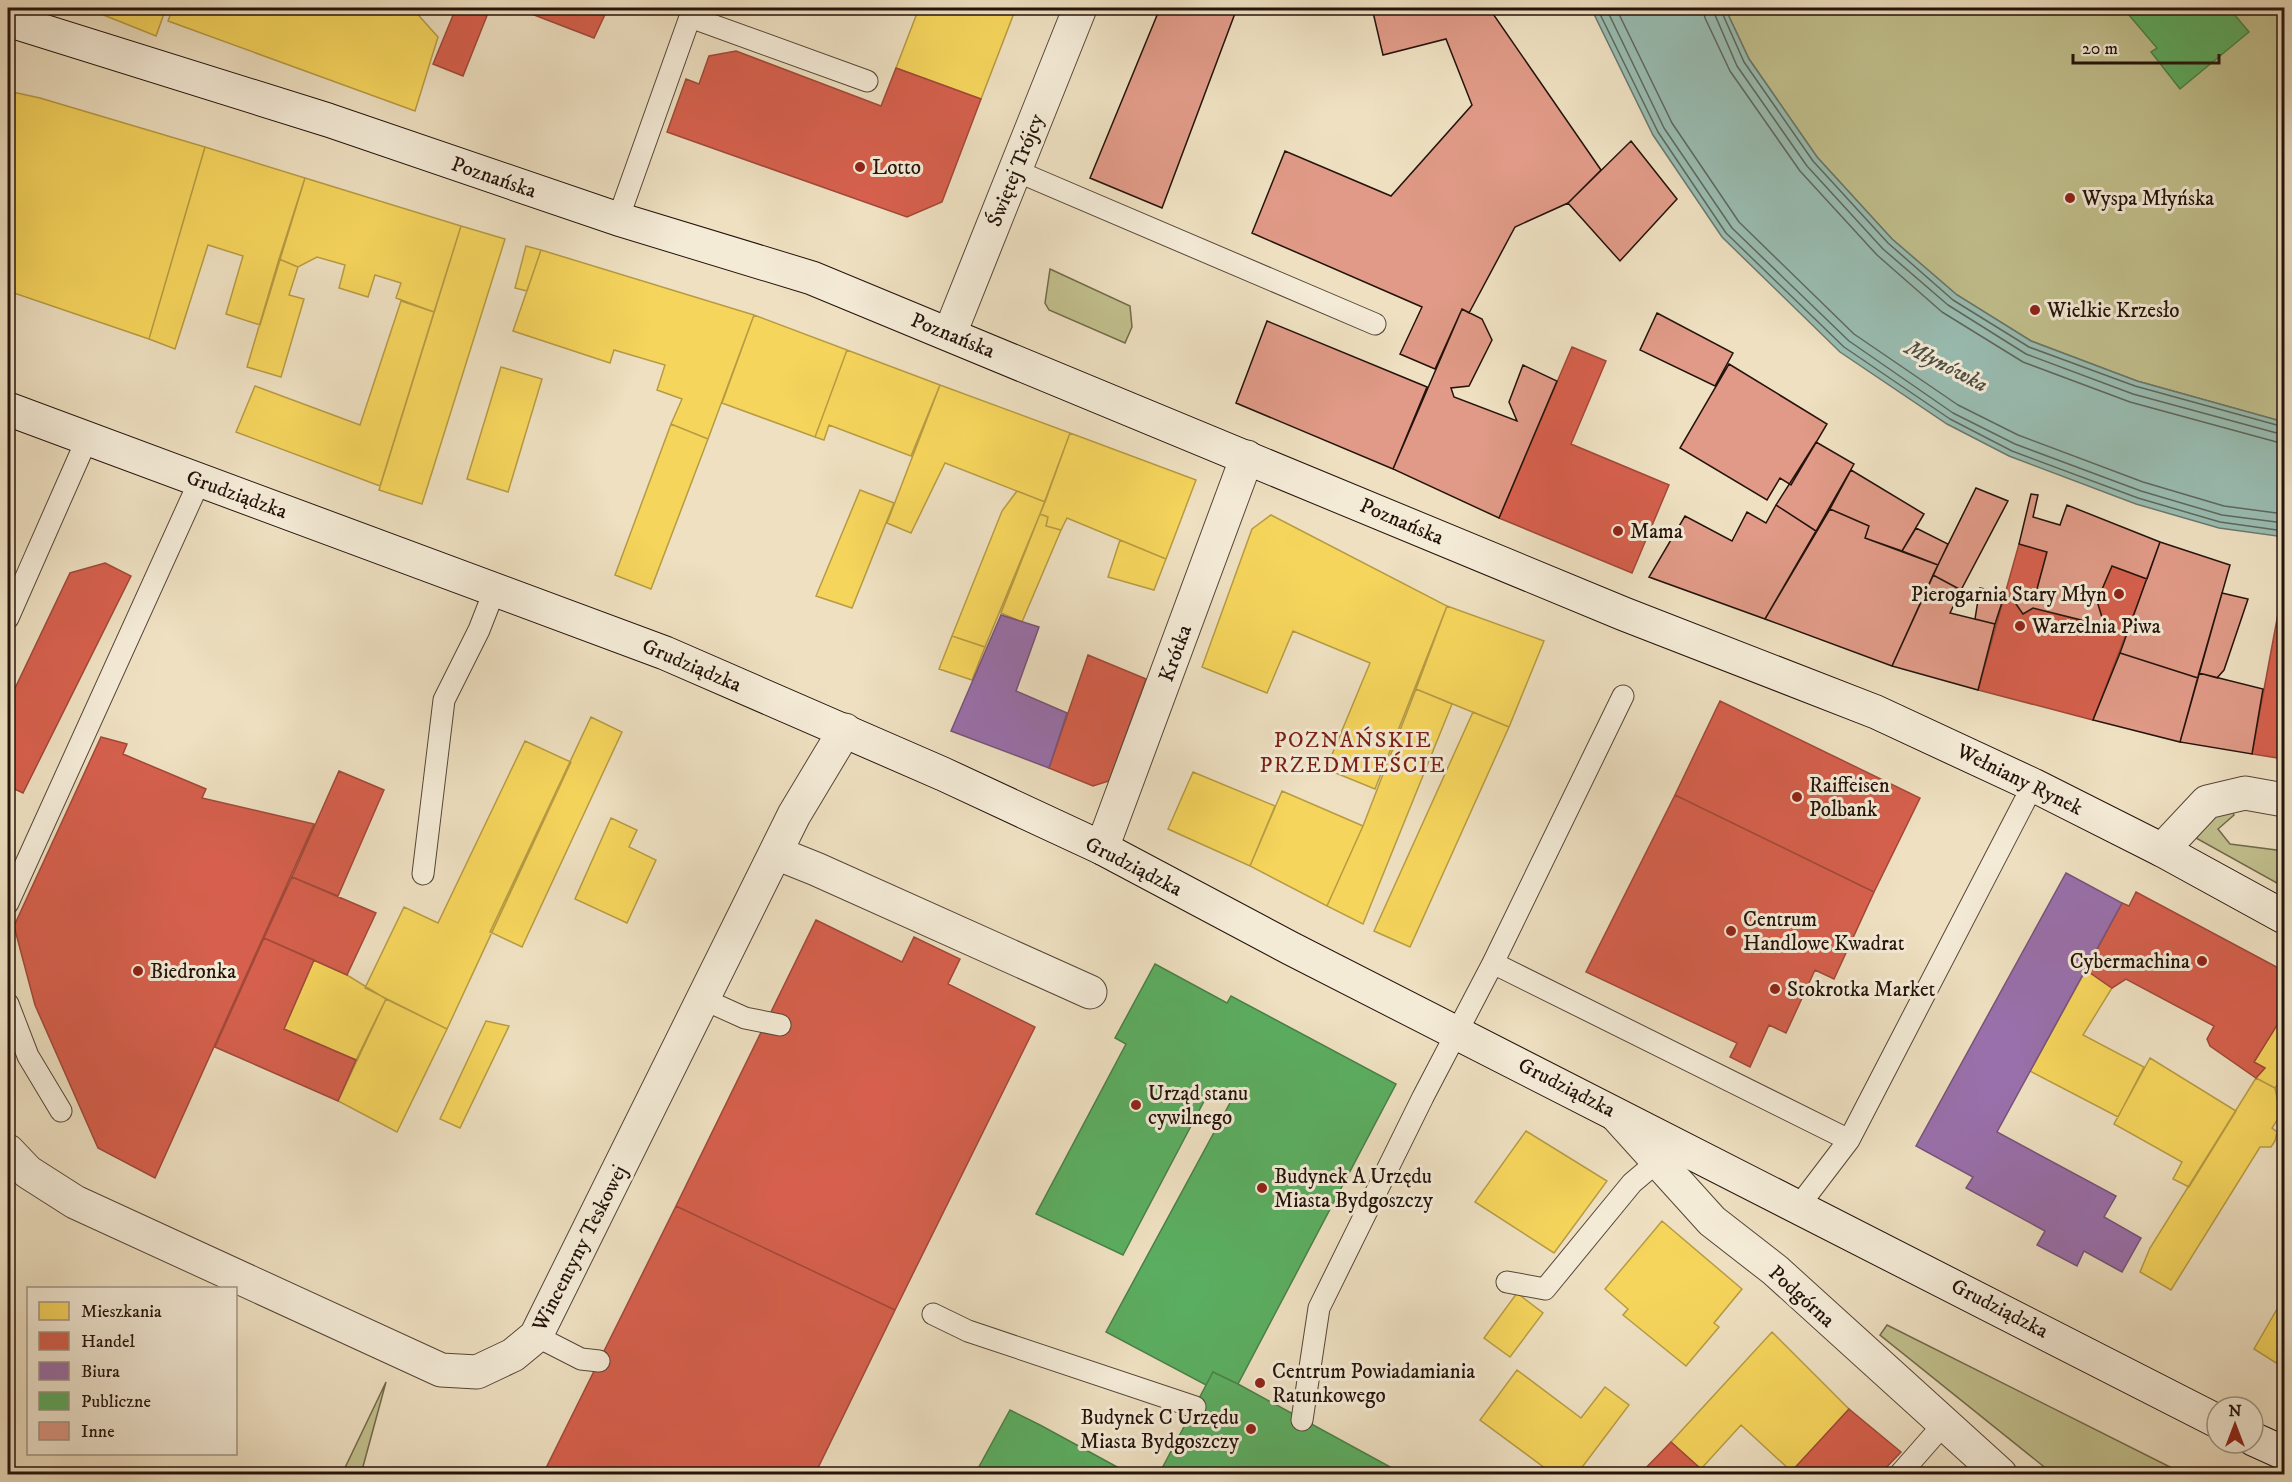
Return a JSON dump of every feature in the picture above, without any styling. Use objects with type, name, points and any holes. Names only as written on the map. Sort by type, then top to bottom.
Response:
[{"type":"main road","name":"Świętej Trójcy","points":[[950,333],[1080,8]]},
{"type":"main road","name":"Poznańska","points":[[8,20],[328,120],[618,219],[812,278],[950,333],[1624,614],[1876,712]]},
{"type":"main road","name":"Grudziądzka","points":[[8,410],[665,653],[845,730],[1102,848],[2205,1415]]},
{"type":"main road","name":"Krótka","points":[[1102,848],[1247,457]]},
{"type":"main road","name":"Wełniany Rynek","points":[[1876,712],[2032,784],[2163,850],[2284,917]]},
{"type":"main road","name":"Wincentyny Teskowej","points":[[8,1151],[28,1172],[75,1202],[441,1370],[477,1372],[513,1355],[536,1336],[794,815],[845,730]]},
{"type":"main road","points":[[2163,850],[2207,802],[2245,793],[2284,800]]},
{"type":"main road","points":[[776,853],[1090,992]]},
{"type":"main road","name":"Podgórna","points":[[1612,1110],[1712,1221],[1775,1270],[1943,1425],[2000,1474]]},
{"type":"main road","points":[[2265,1444],[2284,1453]]},
{"type":"lane","points":[[618,219],[692,12],[867,81]]},
{"type":"lane","points":[[1014,170],[1375,324]]},
{"type":"lane","points":[[8,618],[87,439]]},
{"type":"lane","points":[[8,903],[200,480]]},
{"type":"lane","points":[[423,874],[444,700],[479,630],[495,589]]},
{"type":"lane","points":[[1302,1420],[1319,1308],[1493,963],[1623,696]]},
{"type":"lane","points":[[1798,1207],[1850,1140],[2032,784]]},
{"type":"lane","points":[[1493,963],[1850,1140]]},
{"type":"lane","points":[[703,999],[746,1018],[780,1025]]},
{"type":"lane","points":[[8,1004],[28,1056],[61,1111]]},
{"type":"lane","points":[[1507,1282],[1545,1289],[1632,1184],[1658,1161]]},
{"type":"lane","points":[[933,1314],[968,1331],[1195,1407]]},
{"type":"lane","points":[[536,1336],[581,1359],[599,1361]]},
{"type":"lane","points":[[1900,1474],[1943,1425]]},
{"type":"shaded area","name":"Wyspa Młyńska","points":[[1725,8],[2284,8],[2284,422],[2137,381],[2031,341],[1957,295],[1892,239],[1817,157],[1749,59]]},
{"type":"shaded area","points":[[1050,269],[1130,306],[1132,327],[1125,343],[1049,310],[1045,303]]},
{"type":"shaded area","points":[[2232,810],[2234,815],[2218,829],[2230,844],[2284,851],[2284,887],[2196,838],[2218,812]]},
{"type":"shaded area","points":[[1887,1325],[2184,1474],[2053,1474],[1880,1335]]},
{"type":"shaded area","points":[[386,1382],[361,1474],[342,1474]]},
{"type":"water","name":"Młynówka","points":[[1591,8],[1725,8],[1749,59],[1817,157],[1892,239],[1957,295],[2031,341],[2137,381],[2284,422],[2284,537],[2219,528],[2136,504],[2009,456],[1947,424],[1840,352],[1722,237],[1653,135]]},
{"type":"building: Mieszkania","points":[[86,8],[166,8],[156,36]]},
{"type":"building: Mieszkania","points":[[173,8],[412,8],[438,37],[415,111],[168,21]]},
{"type":"building: Mieszkania","points":[[919,8],[1016,8],[981,99],[896,68]]},
{"type":"building: Mieszkania","points":[[8,91],[40,98],[205,147],[149,339],[8,291]]},
{"type":"building: Mieszkania","points":[[205,147],[305,178],[260,325],[226,314],[243,256],[208,245],[175,349],[149,339]]},
{"type":"building: Mieszkania","points":[[305,178],[461,226],[434,312],[396,298],[401,283],[375,275],[368,297],[339,288],[345,265],[317,257],[298,267],[279,259]]},
{"type":"building: Mieszkania","points":[[461,226],[505,239],[422,504],[379,490]]},
{"type":"building: Mieszkania","points":[[526,246],[541,250],[527,291],[515,288]]},
{"type":"building: Mieszkania","points":[[541,250],[754,315],[708,439],[671,424],[682,399],[657,390],[665,365],[614,350],[610,363],[513,331]]},
{"type":"building: Mieszkania","points":[[279,259],[298,267],[289,295],[304,299],[281,377],[247,367]]},
{"type":"building: Mieszkania","points":[[401,301],[434,312],[380,486],[236,432],[255,386],[360,425]]},
{"type":"building: Mieszkania","points":[[754,315],[847,350],[815,437],[722,403]]},
{"type":"building: Mieszkania","points":[[847,350],[940,385],[911,456],[829,425],[824,440],[815,437]]},
{"type":"building: Mieszkania","points":[[501,367],[542,379],[508,492],[467,479]]},
{"type":"building: Mieszkania","points":[[940,385],[1070,433],[1045,502],[945,463],[911,533],[887,523]]},
{"type":"building: Mieszkania","points":[[671,424],[708,439],[651,589],[615,575]]},
{"type":"building: Mieszkania","points":[[1070,433],[1196,480],[1166,559],[1067,518],[1061,530],[1046,526],[1048,517],[1040,514]]},
{"type":"building: Mieszkania","points":[[860,490],[894,503],[852,608],[816,596]]},
{"type":"building: Mieszkania","points":[[1017,491],[1045,502],[985,647],[952,636],[1002,511]]},
{"type":"building: Mieszkania","points":[[1040,514],[1048,517],[1046,526],[1061,530],[1022,622],[1001,613]]},
{"type":"building: Mieszkania","points":[[1271,515],[1447,606],[1375,789],[1326,769],[1370,663],[1293,631],[1267,693],[1202,667],[1252,529]]},
{"type":"building: Mieszkania","points":[[1120,540],[1166,559],[1154,590],[1108,577]]},
{"type":"building: Mieszkania","points":[[1447,606],[1544,641],[1509,727],[1416,689]]},
{"type":"building: Mieszkania","points":[[952,636],[985,647],[972,680],[939,669]]},
{"type":"building: Mieszkania","points":[[1416,689],[1452,704],[1363,924],[1327,906],[1363,826]]},
{"type":"building: Mieszkania","points":[[1473,712],[1509,727],[1410,947],[1374,931]]},
{"type":"building: Mieszkania","points":[[591,717],[622,732],[522,947],[490,932]]},
{"type":"building: Mieszkania","points":[[525,741],[571,762],[447,1029],[365,988],[404,907],[438,923]]},
{"type":"building: Mieszkania","points":[[1193,772],[1275,806],[1250,866],[1168,829]]},
{"type":"building: Mieszkania","points":[[1282,791],[1363,826],[1327,906],[1250,866]]},
{"type":"building: Mieszkania","points":[[611,818],[637,830],[629,847],[656,860],[627,923],[575,899]]},
{"type":"building: Mieszkania","points":[[314,960],[347,975],[386,999],[356,1060],[284,1029]]},
{"type":"building: Mieszkania","points":[[2086,970],[2112,988],[2083,1035],[2144,1067],[2118,1117],[2030,1071]]},
{"type":"building: Mieszkania","points":[[386,999],[447,1029],[397,1132],[338,1101]]},
{"type":"building: Mieszkania","points":[[2284,1014],[2284,1077],[2275,1088],[2256,1078],[2265,1068],[2254,1062]]},
{"type":"building: Mieszkania","points":[[486,1021],[509,1026],[460,1128],[440,1119]]},
{"type":"building: Mieszkania","points":[[2150,1058],[2236,1111],[2189,1187],[2173,1179],[2182,1162],[2114,1124]]},
{"type":"building: Mieszkania","points":[[2256,1078],[2275,1088],[2279,1107],[2283,1111],[2272,1128],[2277,1132],[2275,1141],[2271,1147],[2260,1147],[2171,1290],[2140,1272],[2150,1248]]},
{"type":"building: Mieszkania","points":[[1526,1131],[1607,1181],[1554,1253],[1475,1202]]},
{"type":"building: Mieszkania","points":[[1662,1221],[1742,1289],[1714,1323],[1719,1327],[1686,1366],[1623,1315],[1628,1309],[1605,1289]]},
{"type":"building: Mieszkania","points":[[1517,1293],[1543,1313],[1510,1357],[1484,1338]]},
{"type":"building: Mieszkania","points":[[2284,1297],[2284,1368],[2254,1349]]},
{"type":"building: Mieszkania","points":[[1772,1332],[1849,1409],[1792,1472],[1741,1425],[1701,1469],[1671,1442]]},
{"type":"building: Mieszkania","points":[[1517,1370],[1581,1418],[1605,1387],[1629,1405],[1577,1474],[1553,1474],[1480,1420]]},
{"type":"building: Handel","points":[[456,8],[490,8],[463,76],[433,64]]},
{"type":"building: Handel","points":[[516,8],[608,8],[594,38]]},
{"type":"building: Handel","name":"Lotto","points":[[736,51],[881,106],[896,68],[981,99],[942,202],[907,217],[667,132],[686,79],[699,84],[709,56]]},
{"type":"building: Handel","points":[[1572,347],[1606,361],[1571,444],[1669,485],[1632,573],[1499,518]]},
{"type":"building: Handel","points":[[2019,544],[2047,552],[2037,589],[2016,604],[2023,614],[2033,608],[2089,622],[2092,628],[2104,624],[2097,601],[2112,566],[2147,579],[2093,720],[1978,690]]},
{"type":"building: Handel","points":[[105,563],[131,576],[23,793],[8,786],[8,703],[70,573]]},
{"type":"building: Handel","points":[[2280,603],[2284,604],[2284,759],[2252,754]]},
{"type":"building: Handel","points":[[1088,655],[1146,679],[1109,781],[1093,786],[1049,768]]},
{"type":"building: Handel","name":"Raiffeisen Polbank","points":[[1720,701],[1920,798],[1874,892],[1675,795]]},
{"type":"building: Handel","name":"Biedronka","points":[[101,737],[127,744],[123,754],[206,789],[202,798],[314,824],[155,1178],[98,1148],[35,1005],[14,926]]},
{"type":"building: Handel","points":[[339,771],[384,790],[338,896],[292,877]]},
{"type":"building: Handel","name":"Centrum Handlowe Kwadrat","points":[[1675,795],[1874,892],[1834,979],[1815,970],[1786,1033],[1769,1025],[1750,1067],[1730,1057],[1737,1043],[1586,972]]},
{"type":"building: Handel","points":[[292,877],[376,913],[347,975],[264,938]]},
{"type":"building: Handel","points":[[2136,892],[2284,971],[2284,1014],[2254,1062],[2265,1068],[2256,1078],[2210,1046],[2207,1039],[2214,1026],[2126,979],[2112,988],[2086,970],[2122,903],[2129,906]]},
{"type":"building: Handel","points":[[816,920],[902,962],[914,937],[960,959],[948,984],[1035,1027],[895,1310],[676,1206]]},
{"type":"building: Handel","points":[[264,938],[314,960],[284,1029],[356,1060],[338,1101],[215,1047]]},
{"type":"building: Handel","points":[[676,1206],[895,1310],[815,1474],[543,1474]]},
{"type":"building: Handel","points":[[1849,1409],[1901,1452],[1880,1474],[1789,1474]]},
{"type":"building: Handel","points":[[1671,1442],[1701,1469],[1706,1474],[1640,1474]]},
{"type":"building: Biura","points":[[1001,615],[1039,627],[1016,691],[1067,713],[1049,768],[951,731]]},
{"type":"building: Biura","points":[[2066,873],[2122,903],[1997,1132],[2116,1196],[2104,1217],[2141,1238],[2122,1272],[2084,1251],[2077,1266],[2037,1245],[2045,1231],[1966,1188],[1973,1177],[1916,1146]]},
{"type":"building: Publiczne","points":[[2123,8],[2229,8],[2249,32],[2180,89],[2151,52],[2157,48]]},
{"type":"building: Publiczne","name":"Budynek A Urzędu Miasta Bydgoszczy","points":[[1155,964],[1227,1003],[1231,996],[1396,1084],[1238,1384],[1213,1372],[1206,1385],[1106,1332],[1231,1101],[1210,1090],[1123,1255],[1036,1214],[1126,1044],[1115,1038]]},
{"type":"building: Publiczne","name":"Budynek C Urzędu Miasta Bydgoszczy","points":[[1213,1372],[1238,1384],[1403,1474],[1159,1474]]},
{"type":"building: Publiczne","points":[[1010,1410],[1040,1425],[1130,1474],[975,1474]]},
{"type":"building: Inne","points":[[1160,8],[1237,8],[1162,208],[1090,178]]},
{"type":"building: Inne","points":[[1372,8],[1489,8],[1601,170],[1568,203],[1515,227],[1469,313],[1462,309],[1435,369],[1400,354],[1422,307],[1252,233],[1285,151],[1391,196],[1472,105],[1446,39],[1383,55]]},
{"type":"building: Inne","points":[[1631,141],[1677,199],[1620,261],[1568,203]]},
{"type":"building: Inne","points":[[1462,309],[1482,319],[1492,340],[1469,386],[1451,388],[1454,397],[1517,421],[1509,402],[1523,365],[1557,381],[1499,518],[1393,469]]},
{"type":"building: Inne","points":[[1657,313],[1733,353],[1715,386],[1640,350]]},
{"type":"building: Inne","points":[[1267,321],[1427,387],[1393,469],[1236,403]]},
{"type":"building: Inne","points":[[1729,364],[1827,424],[1791,485],[1780,478],[1767,500],[1680,448]]},
{"type":"building: Inne","points":[[1816,442],[1854,464],[1816,531],[1776,505]]},
{"type":"building: Inne","points":[[1851,470],[1924,514],[1902,551],[1865,538],[1869,526],[1830,509]]},
{"type":"building: Inne","points":[[1976,488],[2008,501],[1961,590],[1933,575]]},
{"type":"building: Inne","points":[[2031,494],[2038,495],[2033,517],[2060,525],[2067,505],[2160,542],[2147,579],[2112,566],[2097,601],[2104,624],[2092,628],[2089,622],[2033,608],[2023,614],[2016,604],[2037,589],[2047,552],[2019,544]]},
{"type":"building: Inne","points":[[1776,505],[1816,531],[1765,619],[1649,577],[1685,516],[1732,541],[1747,512],[1766,523]]},
{"type":"building: Inne","points":[[1830,509],[1869,526],[1865,538],[1938,565],[1892,666],[1765,619]]},
{"type":"building: Inne","points":[[1916,528],[1948,544],[1938,565],[1902,551]]},
{"type":"building: Inne","points":[[2160,542],[2230,565],[2198,678],[2120,653]]},
{"type":"building: Inne","points":[[2284,569],[2284,604],[2280,603]]},
{"type":"building: Inne","points":[[1933,575],[1961,590],[1950,613],[1995,624],[1978,690],[1892,666]]},
{"type":"building: Inne","points":[[1980,588],[2005,593],[1995,624],[1975,619]]},
{"type":"building: Inne","points":[[2222,593],[2248,599],[2224,670],[2217,678],[2199,673]]},
{"type":"building: Inne","points":[[2120,653],[2198,678],[2180,742],[2093,720]]},
{"type":"building: Inne","points":[[2199,673],[2263,689],[2252,754],[2180,742]]},
{"type":"place","name":"Lotto","points":[[860,167]]},
{"type":"place","name":"Wyspa Młyńska","points":[[2070,198]]},
{"type":"place","name":"Wielkie Krzesło","points":[[2035,310]]},
{"type":"place","name":"Mama","points":[[1618,531]]},
{"type":"place","name":"Pierogarnia Stary Młyn","points":[[2119,594]]},
{"type":"place","name":"Warzelnia Piwa","points":[[2020,626]]},
{"type":"place","name":"Raiffeisen Polbank","points":[[1797,797]]},
{"type":"place","name":"Centrum Handlowe Kwadrat","points":[[1731,931]]},
{"type":"place","name":"Cybermachina","points":[[2202,961]]},
{"type":"place","name":"Biedronka","points":[[138,971]]},
{"type":"place","name":"Stokrotka Market","points":[[1775,989]]},
{"type":"place","name":"Urząd stanu cywilnego","points":[[1136,1105]]},
{"type":"place","name":"Budynek A Urzędu Miasta Bydgoszczy","points":[[1262,1188]]},
{"type":"place","name":"Centrum Powiadamiania Ratunkowego","points":[[1260,1383]]},
{"type":"place","name":"Budynek C Urzędu Miasta Bydgoszczy","points":[[1251,1429]]},
{"type":"district","name":"POZNAŃSKIE PRZEDMIEŚCIE","points":[[1353,752]]}]
